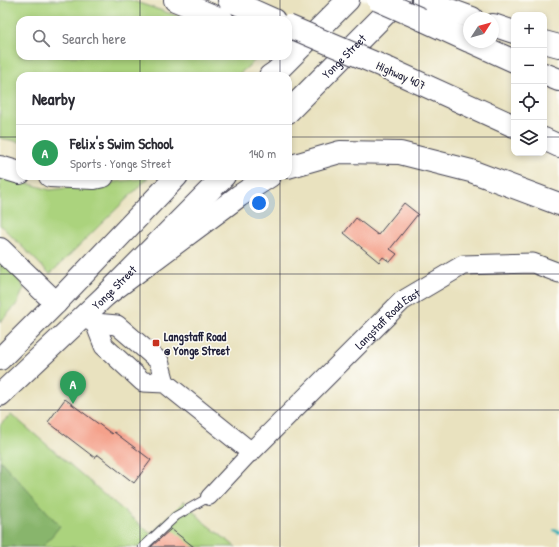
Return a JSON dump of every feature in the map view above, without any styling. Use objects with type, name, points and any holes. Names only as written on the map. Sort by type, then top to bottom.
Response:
[{"type":"main road","points":[[175,0],[213,16]]},
{"type":"main road","points":[[229,0],[265,16]]},
{"type":"main road","points":[[292,56],[348,0]]},
{"type":"main road","points":[[378,0],[422,10],[447,10],[463,15]]},
{"type":"main road","name":"Yonge Street","points":[[292,108],[399,0]]},
{"type":"main road","points":[[422,10],[463,36]]},
{"type":"main road","points":[[499,27],[511,31]]},
{"type":"main road","name":"Highway 407","points":[[292,28],[389,69],[511,125]]},
{"type":"main road","points":[[292,43],[389,69]]},
{"type":"main road","points":[[547,43],[559,46]]},
{"type":"main road","points":[[485,48],[511,60]]},
{"type":"main road","points":[[276,72],[288,60]]},
{"type":"main road","points":[[547,75],[559,80]]},
{"type":"main road","points":[[547,140],[559,146]]},
{"type":"main road","points":[[292,167],[340,152],[400,153],[471,170],[559,204]]},
{"type":"main road","points":[[0,167],[16,172]]},
{"type":"main road","points":[[0,359],[56,303],[173,180]]},
{"type":"main road","name":"Yonge Street","points":[[0,395],[89,320],[106,295],[220,180]]},
{"type":"main road","points":[[106,295],[239,196],[264,180]]},
{"type":"main road","points":[[0,249],[56,303],[89,320]]},
{"type":"street","name":"Langstaff Road East","points":[[209,497],[251,452],[402,301],[463,265],[533,263],[559,273]]},
{"type":"street","points":[[89,320],[117,324],[159,361],[165,383],[251,452]]},
{"type":"street","points":[[89,320],[104,346],[143,382],[165,383]]},
{"type":"lane","points":[[143,547],[176,516],[209,497]]},
{"type":"green space","points":[[0,0],[130,0],[177,16],[16,16],[16,60],[255,60],[242,72],[16,72],[16,141],[0,138]]},
{"type":"green space","points":[[0,175],[50,190],[132,180],[146,180],[50,274],[0,225]]},
{"type":"green space","points":[[0,260],[15,274],[24,288],[17,304],[0,322]]},
{"type":"green space","points":[[11,414],[151,534],[184,501],[206,524],[236,547],[0,547],[0,425]]},
{"type":"green space","points":[[0,460],[60,526],[42,547],[0,547]]},
{"type":"building","points":[[404,203],[418,214],[390,249],[397,254],[390,262],[383,257],[379,262],[344,233],[356,218],[378,235]]},
{"type":"building","points":[[65,399],[112,434],[114,432],[151,460],[134,483],[97,454],[95,458],[48,422]]},
{"type":"building","points":[[171,529],[194,547],[151,547]]},
{"type":"waterway","points":[[555,530],[559,532]]},
{"type":"place","name":"Langstaff Road @ Yonge Street","points":[[156,343]]},
{"type":"place","name":"Felix's Swim School","points":[[73,404]]}]
